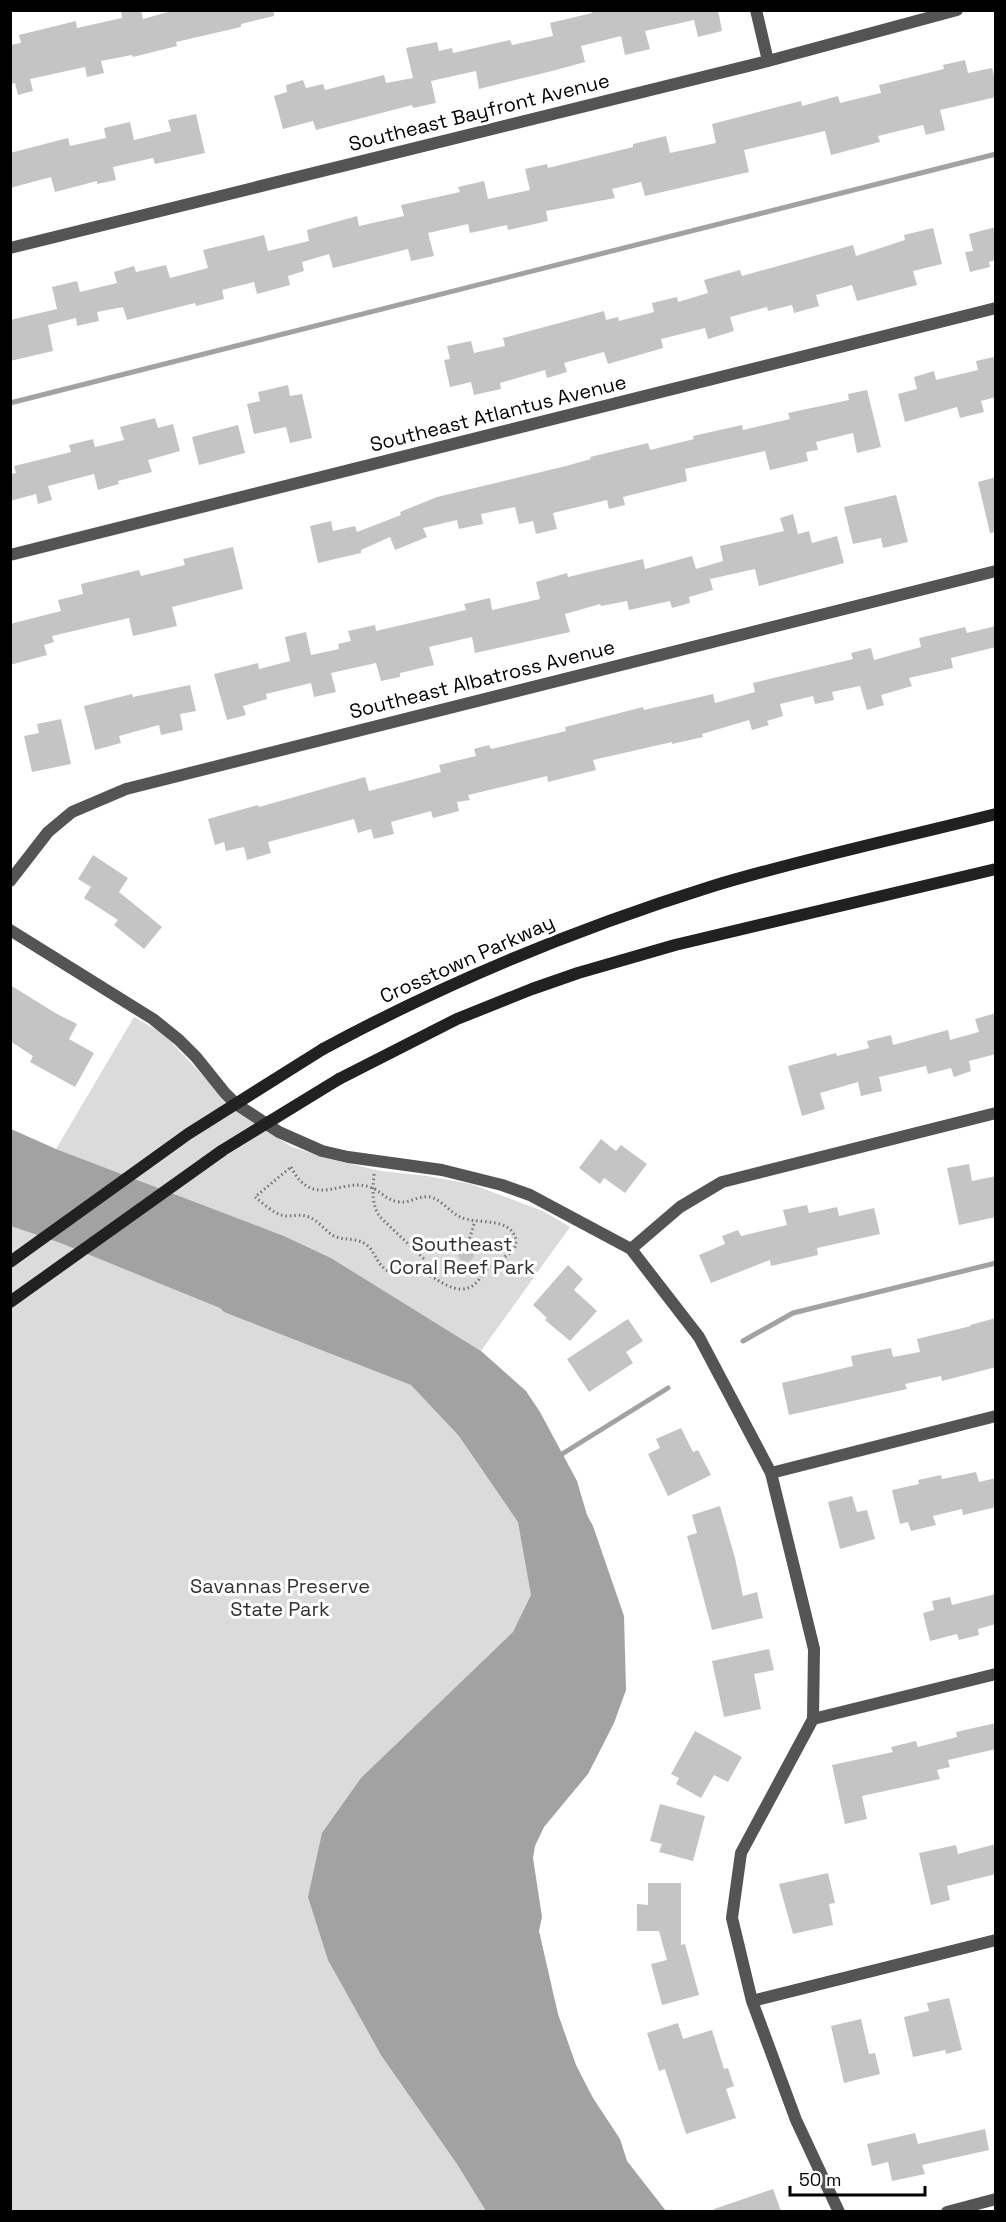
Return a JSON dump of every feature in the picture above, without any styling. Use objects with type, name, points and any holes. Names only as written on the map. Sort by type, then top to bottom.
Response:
[{"type":"main road","name":"Crosstown Parkway","points":[[10,1262],[188,1134],[323,1049],[456,983],[584,929],[753,875],[996,814]]},
{"type":"main road","points":[[10,1302],[223,1150],[339,1079],[457,1019],[578,973],[675,945],[996,869]]},
{"type":"street","points":[[756,10],[768,61]]},
{"type":"street","name":"Southeast Bayfront Avenue","points":[[10,248],[768,61],[957,10]]},
{"type":"street","name":"Southeast Atlantus Avenue","points":[[10,555],[996,308]]},
{"type":"street","name":"Southeast Albatross Avenue","points":[[10,881],[48,832],[72,812],[126,789],[996,571]]},
{"type":"street","points":[[10,930],[153,1019],[196,1057],[236,1104],[279,1132],[348,1158],[442,1170],[502,1185],[530,1195],[631,1249],[699,1337],[771,1473],[814,1649],[813,1719],[741,1853],[732,1918],[752,2001],[796,2121],[839,2211]]},
{"type":"street","points":[[631,1249],[680,1208],[722,1182],[996,1113]]},
{"type":"street","points":[[771,1473],[996,1416]]},
{"type":"street","points":[[813,1719],[996,1674]]},
{"type":"street","points":[[752,2001],[996,1940]]},
{"type":"street","points":[[947,2211],[996,2199]]},
{"type":"path","points":[[291,1167],[296,1177],[315,1189],[325,1191],[361,1185],[373,1188],[388,1200],[399,1202],[427,1196],[436,1199],[454,1214],[475,1221],[504,1226],[513,1233],[516,1241],[515,1248],[510,1254],[489,1266],[470,1288],[460,1289],[417,1272],[395,1274],[385,1269],[362,1241],[337,1237],[308,1216],[285,1216],[255,1197],[291,1167]]},
{"type":"path","points":[[375,1170],[373,1188],[375,1210],[424,1259],[427,1275]]},
{"type":"path","points":[[467,1247],[475,1221]]},
{"type":"green space","name":"Southeast Coral Reef Park","points":[[134,1017],[157,1030],[170,1041],[208,1081],[250,1119],[290,1146],[325,1158],[381,1171],[471,1184],[543,1211],[570,1227],[481,1351],[331,1258],[284,1236],[56,1149]]},
{"type":"green space","name":"Savannas Preserve State Park","points":[[10,1179],[507,1424],[566,1569],[474,1788],[600,2211],[11,2211]]},
{"type":"shaded area","points":[[11,1129],[56,1149],[284,1236],[331,1258],[481,1351],[526,1391],[540,1412],[577,1481],[624,1616],[626,1690],[614,1723],[588,1774],[544,1827],[535,1846],[533,1858],[542,1917],[539,1931],[558,2014],[576,2065],[593,2098],[620,2139],[627,2161],[666,2211],[486,2211],[457,2164],[381,2055],[328,1960],[308,1897],[322,1833],[361,1778],[513,1632],[531,1595],[518,1522],[459,1436],[411,1385],[224,1312],[220,1308],[58,1242],[11,1226]]},
{"type":"building","points":[[121,10],[141,10],[143,19],[175,10],[274,10],[274,16],[241,24],[241,27],[176,42],[177,46],[133,57],[132,55],[101,61],[104,73],[87,77],[85,67],[30,79],[33,91],[18,95],[15,83],[10,84],[10,45],[21,43],[19,35],[76,21],[77,28],[122,18]]},
{"type":"building","points":[[591,10],[718,10],[722,31],[698,37],[694,20],[645,31],[650,49],[625,55],[621,36],[581,46],[585,62],[479,89],[476,71],[431,81],[436,103],[413,108],[412,105],[316,130],[313,121],[283,129],[274,96],[287,92],[286,85],[303,80],[306,88],[323,84],[325,90],[384,75],[386,83],[413,78],[406,48],[437,42],[439,51],[452,48],[453,53],[510,40],[512,45],[553,36],[550,23],[592,13]]},
{"type":"building","points":[[965,60],[968,73],[992,68],[996,83],[996,97],[940,110],[945,130],[926,135],[923,125],[878,136],[880,142],[831,155],[825,131],[744,150],[749,172],[645,196],[641,182],[612,189],[615,198],[546,211],[548,221],[508,230],[507,225],[470,233],[468,224],[428,233],[434,256],[411,261],[408,249],[333,268],[329,254],[302,262],[304,271],[288,276],[290,285],[257,294],[254,282],[222,290],[224,299],[196,306],[195,303],[127,320],[123,307],[97,312],[99,321],[77,326],[76,318],[48,325],[53,351],[10,361],[10,320],[57,309],[52,287],[77,281],[80,292],[117,283],[114,272],[134,266],[136,272],[166,265],[170,278],[208,268],[203,250],[264,235],[268,251],[309,241],[307,230],[357,216],[359,226],[404,216],[401,205],[460,192],[458,187],[484,181],[488,199],[530,190],[525,169],[547,164],[548,168],[633,147],[633,144],[666,136],[670,153],[716,143],[712,124],[801,101],[802,106],[838,96],[840,103],[881,93],[879,85],[944,69],[943,65]]},
{"type":"building","points":[[196,114],[205,153],[155,164],[153,158],[113,167],[116,180],[97,184],[97,181],[55,192],[51,177],[10,188],[10,153],[68,138],[70,146],[106,138],[104,128],[130,122],[134,140],[171,131],[168,120]]},
{"type":"building","points":[[996,227],[996,260],[989,262],[990,267],[970,272],[965,252],[973,251],[969,234]]},
{"type":"building","points":[[933,228],[942,264],[913,271],[917,285],[857,301],[852,285],[816,295],[819,306],[794,313],[792,305],[768,311],[767,307],[730,317],[734,331],[708,339],[705,328],[661,339],[663,348],[608,364],[604,352],[564,363],[567,372],[547,378],[545,370],[500,383],[501,389],[474,395],[471,382],[450,387],[444,360],[450,359],[447,346],[471,341],[474,353],[505,346],[503,338],[604,311],[606,320],[618,317],[619,321],[654,312],[652,303],[677,297],[678,302],[708,293],[704,280],[740,270],[742,276],[853,245],[856,256],[905,240],[904,235]]},
{"type":"building","points":[[994,357],[996,397],[981,401],[984,412],[960,418],[957,407],[905,422],[898,394],[917,389],[914,377],[934,371],[936,380],[978,370],[976,361]]},
{"type":"building","points":[[288,385],[290,396],[302,394],[312,438],[290,443],[286,427],[254,434],[247,404],[260,401],[258,392]]},
{"type":"building","points":[[867,390],[881,447],[857,453],[853,433],[816,442],[818,450],[806,452],[808,461],[770,470],[765,451],[685,469],[687,481],[623,497],[625,505],[609,509],[607,500],[553,513],[557,529],[536,534],[533,521],[519,524],[515,507],[481,514],[483,524],[459,529],[457,520],[423,528],[427,537],[395,550],[390,537],[361,550],[361,553],[318,563],[310,526],[331,521],[333,531],[355,526],[357,532],[401,515],[400,512],[437,497],[566,466],[591,459],[590,457],[648,443],[650,450],[694,439],[693,436],[742,425],[743,430],[790,419],[788,413],[849,400],[848,394]]},
{"type":"building","points":[[155,418],[158,428],[173,424],[180,451],[148,460],[152,472],[118,481],[119,484],[98,490],[94,474],[48,486],[52,500],[38,504],[36,494],[10,501],[10,474],[16,473],[14,466],[71,452],[69,445],[93,439],[95,447],[124,440],[120,427]]},
{"type":"building","points":[[238,425],[245,453],[199,465],[192,437]]},
{"type":"building","points":[[996,477],[996,532],[990,533],[978,482]]},
{"type":"building","points":[[896,495],[908,542],[883,548],[881,538],[853,544],[844,507]]},
{"type":"building","points":[[793,514],[798,534],[809,531],[812,543],[837,536],[844,563],[759,586],[755,569],[710,579],[713,590],[689,597],[690,603],[672,608],[670,601],[629,610],[627,601],[601,606],[600,604],[565,614],[570,632],[475,653],[472,637],[429,647],[434,665],[400,673],[400,677],[381,681],[376,663],[331,673],[336,692],[314,697],[311,683],[266,694],[267,699],[243,706],[246,715],[227,720],[214,674],[258,663],[259,669],[290,661],[285,637],[306,632],[311,655],[339,649],[338,644],[351,641],[348,631],[375,625],[376,631],[466,610],[464,604],[490,598],[492,610],[540,599],[536,582],[567,573],[568,577],[643,559],[645,569],[692,556],[696,569],[723,561],[720,546],[784,531],[780,518]]},
{"type":"building","points":[[233,547],[243,589],[172,607],[177,626],[133,636],[129,618],[52,636],[54,642],[44,645],[47,655],[10,665],[10,624],[61,611],[58,600],[83,594],[81,584],[139,570],[141,576],[185,565],[183,559]]},
{"type":"building","points":[[996,626],[996,647],[951,658],[953,668],[909,678],[912,686],[881,695],[884,705],[867,710],[860,686],[832,692],[834,700],[815,704],[813,696],[780,704],[783,716],[767,721],[769,725],[752,730],[749,720],[702,734],[703,737],[593,760],[596,770],[548,782],[547,776],[468,795],[470,800],[457,802],[459,811],[433,818],[431,811],[391,822],[394,834],[374,839],[371,829],[358,833],[354,819],[268,842],[271,853],[247,860],[244,847],[226,851],[224,842],[215,845],[208,819],[365,777],[369,791],[441,772],[439,765],[476,756],[474,749],[489,745],[491,749],[566,731],[565,727],[643,707],[644,710],[713,694],[715,703],[755,692],[753,683],[853,659],[851,653],[871,648],[874,660],[921,647],[919,638],[965,627],[967,633]]},
{"type":"building","points":[[190,685],[196,711],[180,714],[183,730],[161,735],[159,725],[119,736],[121,743],[95,750],[84,706],[132,694],[133,697]]},
{"type":"building","points":[[61,719],[71,764],[32,772],[24,736],[39,733],[37,724]]},
{"type":"building","points":[[93,855],[128,878],[119,892],[162,927],[144,949],[114,925],[118,920],[84,898],[91,887],[78,879]]},
{"type":"building","points":[[10,985],[77,1024],[69,1039],[94,1053],[75,1087],[30,1062],[33,1056],[10,1041]]},
{"type":"building","points":[[996,1013],[996,1054],[969,1061],[971,1071],[954,1077],[951,1068],[928,1074],[926,1066],[879,1077],[882,1091],[861,1096],[858,1082],[820,1093],[825,1109],[802,1116],[788,1066],[836,1053],[837,1056],[869,1048],[867,1041],[891,1035],[893,1045],[948,1030],[950,1040],[979,1032],[975,1019]]},
{"type":"building","points":[[601,1139],[616,1151],[621,1145],[647,1164],[625,1193],[604,1178],[600,1184],[579,1168]]},
{"type":"building","points":[[969,1164],[972,1181],[996,1176],[996,1217],[959,1225],[947,1168]]},
{"type":"building","points":[[807,1205],[809,1213],[837,1207],[839,1216],[874,1208],[880,1234],[817,1248],[818,1255],[771,1266],[770,1260],[711,1283],[699,1255],[725,1244],[722,1236],[738,1230],[741,1236],[787,1225],[783,1210]]},
{"type":"building","points":[[466,1246],[472,1248],[474,1254],[472,1260],[466,1262],[460,1260],[458,1254],[460,1248]]},
{"type":"building","points":[[568,1265],[583,1279],[574,1290],[597,1311],[570,1341],[545,1320],[547,1318],[533,1305]]},
{"type":"building","points":[[996,1318],[996,1367],[942,1381],[941,1376],[905,1384],[907,1389],[789,1415],[782,1383],[853,1366],[851,1356],[891,1348],[893,1357],[920,1352],[917,1339]]},
{"type":"building","points":[[628,1319],[643,1341],[626,1352],[633,1363],[589,1392],[567,1359]]},
{"type":"building","points":[[681,1428],[693,1452],[698,1450],[711,1475],[668,1496],[648,1454],[660,1448],[656,1439]]},
{"type":"building","points":[[976,1472],[979,1482],[996,1478],[996,1507],[963,1515],[962,1509],[933,1516],[936,1525],[911,1531],[908,1522],[900,1524],[892,1490],[919,1484],[918,1480],[941,1475],[942,1479]]},
{"type":"building","points":[[852,1496],[857,1512],[867,1510],[875,1539],[840,1549],[828,1502]]},
{"type":"building","points":[[720,1506],[743,1596],[757,1592],[763,1618],[712,1630],[687,1536],[697,1533],[692,1515]]},
{"type":"building","points":[[996,1594],[996,1624],[978,1629],[979,1635],[959,1640],[957,1634],[930,1641],[923,1613],[934,1610],[932,1601],[950,1597],[952,1605]]},
{"type":"building","points":[[769,1649],[774,1670],[754,1674],[761,1709],[724,1717],[712,1661]]},
{"type":"building","points":[[996,1723],[996,1749],[948,1760],[950,1767],[937,1770],[940,1779],[862,1796],[867,1819],[845,1824],[832,1765],[893,1752],[891,1747],[916,1741],[918,1747],[957,1737],[956,1732]]},
{"type":"building","points":[[695,1731],[742,1757],[728,1782],[714,1775],[701,1798],[676,1784],[679,1778],[671,1774]]},
{"type":"building","points":[[660,1804],[705,1816],[693,1861],[659,1852],[662,1844],[650,1841]]},
{"type":"building","points":[[996,1844],[996,1874],[947,1886],[950,1900],[931,1905],[919,1853],[956,1845],[958,1854]]},
{"type":"building","points":[[828,1873],[835,1903],[829,1904],[833,1925],[793,1934],[779,1884]]},
{"type":"building","points":[[648,1883],[681,1883],[681,1945],[685,1944],[699,1995],[662,2005],[651,1964],[667,1960],[659,1931],[637,1931],[637,1904],[648,1905]]},
{"type":"building","points":[[949,1998],[962,2050],[946,2054],[945,2050],[913,2057],[904,2017],[929,2011],[927,2003]]},
{"type":"building","points":[[861,2019],[869,2054],[875,2053],[880,2074],[844,2083],[831,2026]]},
{"type":"building","points":[[678,2023],[683,2039],[712,2030],[724,2069],[728,2068],[734,2086],[726,2089],[736,2118],[686,2134],[665,2069],[659,2071],[647,2033]]},
{"type":"building","points":[[985,2129],[989,2150],[922,2165],[925,2174],[892,2181],[888,2162],[872,2166],[867,2144],[915,2133],[918,2144]]},
{"type":"building","points":[[773,2189],[781,2211],[714,2211],[714,2209]]},
{"type":"waterway","points":[[10,403],[996,154]]},
{"type":"waterway","points":[[743,1341],[793,1313],[996,1263]]},
{"type":"waterway","points":[[562,1454],[668,1388]]}]
